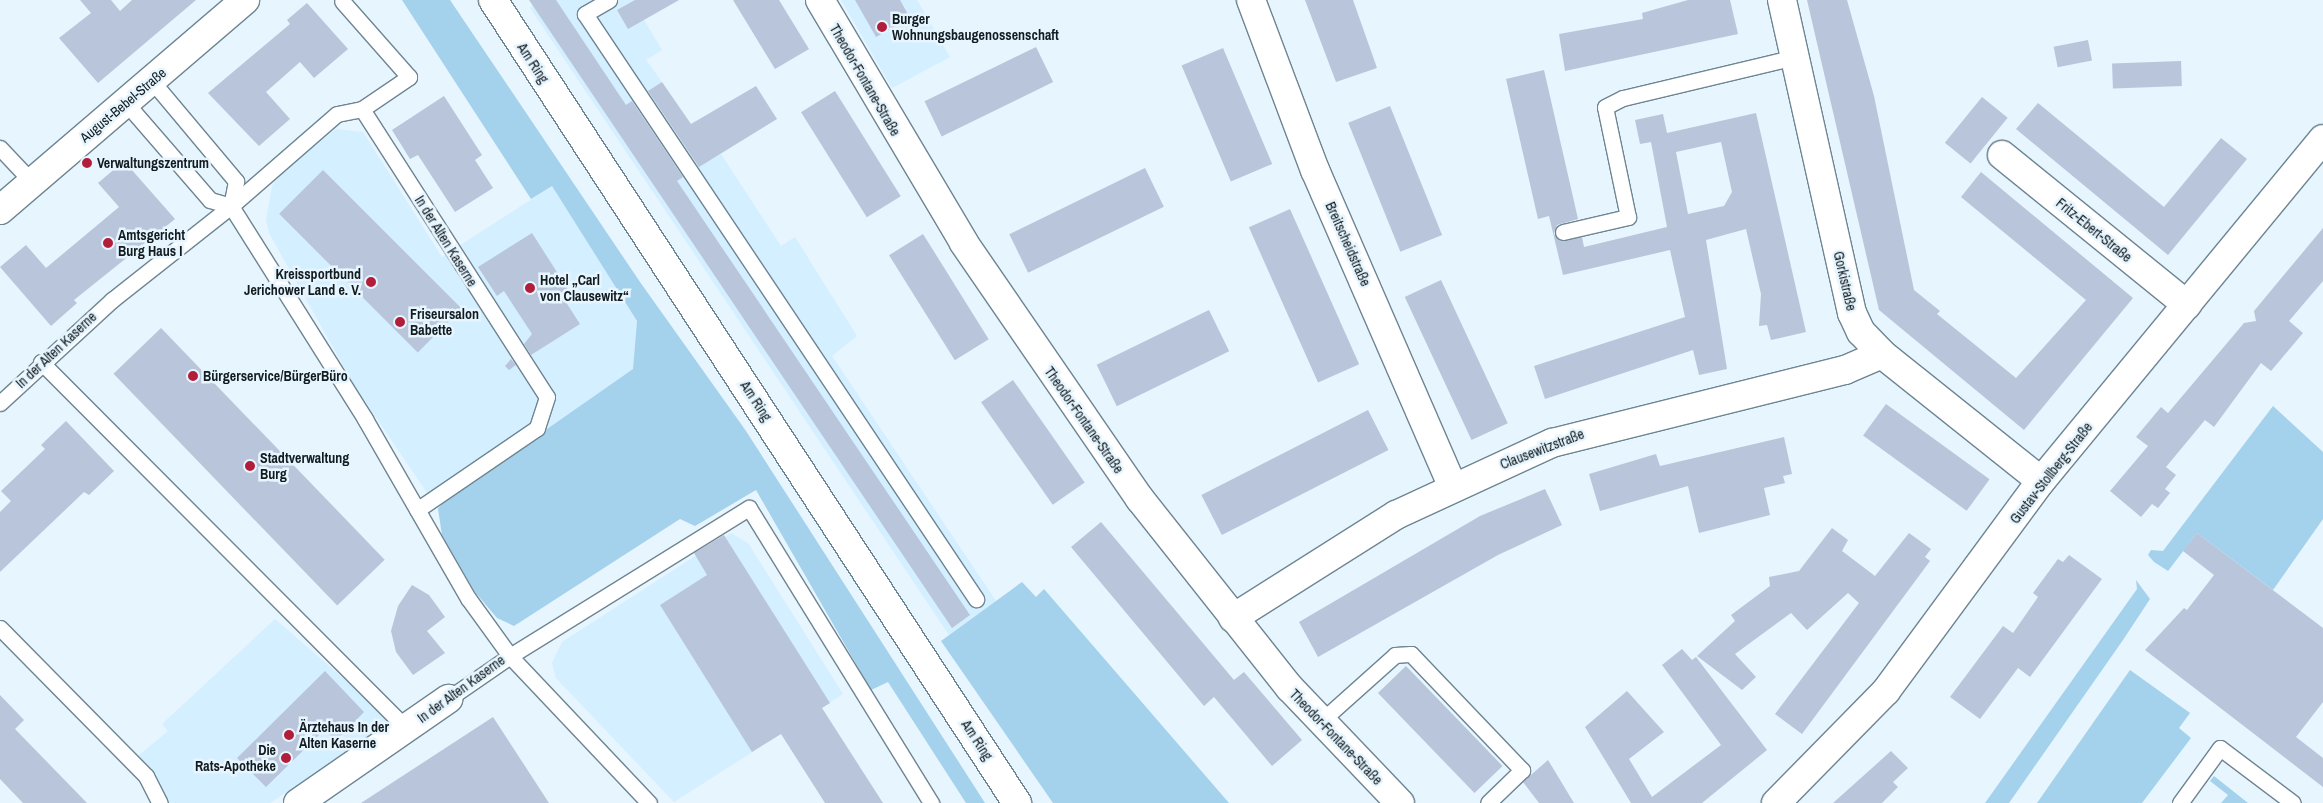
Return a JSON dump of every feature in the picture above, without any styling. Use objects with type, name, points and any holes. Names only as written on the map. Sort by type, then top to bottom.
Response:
[{"type":"street","name":"August-Bebel-Straße","points":[[0,210],[245,0]]},
{"type":"street","name":"Am Ring","points":[[493,0],[1017,803]]},
{"type":"street","name":"Theodor-Fontane-Straße","points":[[820,0],[918,169],[1047,367],[1140,499],[1233,618],[1319,723],[1400,803]]},
{"type":"street","name":"Breitscheidstraße","points":[[1251,0],[1315,170],[1452,486]]},
{"type":"street","name":"Gorkistraße","points":[[1782,0],[1852,314],[1861,332],[1882,354],[2041,481]]},
{"type":"street","name":"Gustav-Stollberg-Straße","points":[[1776,803],[1886,691],[2041,481],[2323,139]]},
{"type":"street","name":"Fritz-Ebert-Straße","points":[[2002,155],[2187,305]]},
{"type":"street","name":"Clausewitzstraße","points":[[1233,618],[1348,543],[1452,486],[1581,433],[1845,370],[1882,354]]},
{"type":"street","name":"In der Alten Kaserne","points":[[298,803],[448,699]]},
{"type":"lane","points":[[609,0],[585,14],[976,598]]},
{"type":"lane","name":"In der Alten Kaserne","points":[[0,403],[41,362],[231,206],[337,114],[362,109],[408,77],[342,1]]},
{"type":"lane","points":[[1564,232],[1628,217],[1605,106],[1623,98],[1795,57]]},
{"type":"lane","points":[[126,103],[210,200],[231,206],[236,181],[152,81]]},
{"type":"lane","name":"In der Alten Kaserne","points":[[362,109],[548,397],[537,428],[417,510]]},
{"type":"lane","points":[[0,148],[32,182]]},
{"type":"lane","name":"In der Alten Kaserne","points":[[231,206],[417,510],[468,598],[510,656],[448,699]]},
{"type":"lane","points":[[41,362],[407,729]]},
{"type":"lane","points":[[649,803],[510,656],[749,508],[931,803]]},
{"type":"lane","points":[[0,628],[146,776],[160,803]]},
{"type":"lane","points":[[1319,723],[1395,655],[1411,654],[1522,770],[1488,803]]},
{"type":"lane","points":[[2180,803],[2220,748],[2293,803]]},
{"type":"shaded area","points":[[402,0],[450,0],[640,282],[746,431],[985,803],[966,803],[888,682],[871,690],[756,490],[695,526],[680,519],[514,626],[497,618],[475,592],[442,535],[438,509],[444,501],[633,369],[637,321],[552,186],[531,199]]},
{"type":"shaded area","points":[[540,0],[679,0],[644,20],[662,50],[646,60],[662,82],[650,90],[699,166],[721,154],[781,246],[795,237],[857,336],[832,356],[996,601],[949,635],[530,8]]},
{"type":"shaded area","points":[[841,0],[917,0],[950,57],[892,88]]},
{"type":"shaded area","points":[[336,129],[363,132],[442,257],[552,186],[637,321],[633,369],[444,501],[438,509],[354,385],[269,233],[266,220],[272,186],[281,173]]},
{"type":"shaded area","points":[[2273,406],[2323,452],[2323,519],[2273,590],[2197,533],[2168,571],[2154,562],[2148,555],[2151,550],[2163,551]]},
{"type":"shaded area","points":[[731,533],[748,543],[843,694],[674,802],[556,678],[552,663],[562,642]]},
{"type":"shaded area","points":[[2136,580],[2150,599],[2123,640],[2009,803],[1985,803],[2137,589]]},
{"type":"shaded area","points":[[1022,582],[1036,597],[1044,589],[1229,803],[1053,803],[941,641]]},
{"type":"shaded area","points":[[275,619],[374,705],[389,724],[270,803],[165,803],[138,756],[168,731],[162,724]]},
{"type":"shaded area","points":[[2130,670],[2190,713],[2179,728],[2191,738],[2142,803],[2037,803]]},
{"type":"shaded area","points":[[2214,776],[2248,803],[2221,803],[2228,795],[2210,781]]},
{"type":"building","points":[[80,0],[111,0],[120,11],[132,0],[196,0],[98,83],[59,38],[91,13]]},
{"type":"building","points":[[529,0],[556,0],[626,105],[632,101],[683,177],[677,181],[970,615],[952,628]]},
{"type":"building","points":[[635,0],[679,0],[628,29],[617,10]]},
{"type":"building","points":[[733,0],[779,0],[809,49],[775,69]]},
{"type":"building","name":"Burger Wohnungsbaugenossenschaft","points":[[855,0],[900,0],[910,18],[876,37]]},
{"type":"building","points":[[1305,0],[1353,0],[1377,68],[1336,82]]},
{"type":"building","points":[[1688,0],[1730,0],[1738,34],[1565,71],[1559,34],[1643,19],[1642,13]]},
{"type":"building","points":[[1807,0],[1847,0],[1874,96],[1914,290],[1940,311],[1937,314],[2016,378],[2086,300],[1961,197],[1981,172],[2133,298],[2024,430],[1879,310]]},
{"type":"building","points":[[307,3],[348,49],[314,78],[300,62],[266,92],[290,119],[259,146],[208,93],[290,24],[287,20]]},
{"type":"building","points":[[2088,40],[2092,61],[2058,67],[2054,47]]},
{"type":"building","points":[[1036,47],[1053,82],[942,136],[925,101]]},
{"type":"building","points":[[1223,48],[1272,164],[1231,182],[1182,66]]},
{"type":"building","points":[[2181,61],[2182,86],[2113,88],[2112,63]]},
{"type":"building","points":[[1544,70],[1578,219],[1557,225],[1554,234],[1561,241],[1582,237],[1584,247],[1667,227],[1651,142],[1640,144],[1635,120],[1663,114],[1667,133],[1756,113],[1806,332],[1771,340],[1767,325],[1759,326],[1761,294],[1746,229],[1706,240],[1727,369],[1699,375],[1693,350],[1545,399],[1534,366],[1685,317],[1670,250],[1563,275],[1549,216],[1538,219],[1506,79]],"holes":[[[1721,142],[1732,192],[1724,206],[1688,214],[1676,152]]]},
{"type":"building","points":[[662,82],[691,124],[756,86],[777,119],[699,167],[648,91]]},
{"type":"building","points":[[835,91],[901,196],[867,217],[801,112]]},
{"type":"building","points":[[444,96],[482,155],[475,160],[493,188],[455,212],[418,155],[410,159],[392,130]]},
{"type":"building","points":[[1982,97],[2008,118],[1971,164],[1945,143]]},
{"type":"building","points":[[2038,103],[2164,207],[2221,138],[2247,159],[2168,255],[2016,129]]},
{"type":"building","points":[[1390,106],[1442,235],[1400,252],[1348,123]]},
{"type":"building","name":"Amtsgericht Burg Haus I","points":[[124,161],[175,219],[74,300],[77,303],[51,326],[0,267],[26,245],[46,268],[119,207],[98,183]]},
{"type":"building","points":[[1145,168],[1164,207],[1028,273],[1009,234]]},
{"type":"building","points":[[323,170],[462,309],[418,352],[279,214]]},
{"type":"building","points":[[1290,209],[1359,364],[1318,383],[1249,227]]},
{"type":"building","points":[[2323,228],[2323,281],[2289,321],[2303,333],[2271,371],[2261,363],[2214,427],[2205,420],[2166,467],[2176,475],[2165,489],[2170,493],[2158,508],[2152,504],[2141,517],[2110,491],[2148,446],[2136,437],[2161,407],[2168,413],[2244,323],[2256,321],[2254,311]]},
{"type":"building","name":"Hotel „Carl von Clausewitz“","points":[[532,233],[569,291],[562,296],[580,324],[531,355],[524,344],[532,334],[504,291],[497,296],[478,267]]},
{"type":"building","points":[[923,234],[989,339],[955,360],[889,255]]},
{"type":"building","points":[[1441,280],[1508,423],[1472,440],[1405,297]]},
{"type":"building","points":[[1209,310],[1229,351],[1117,406],[1097,365]]},
{"type":"building","name":"Stadtverwaltung Burg","points":[[161,328],[385,560],[337,605],[114,374]]},
{"type":"building","points":[[511,359],[516,365],[509,370],[505,366]]},
{"type":"building","points":[[1013,380],[1085,482],[1053,505],[981,402]]},
{"type":"building","points":[[1886,404],[1990,479],[1967,511],[1863,436]]},
{"type":"building","points":[[1368,410],[1388,450],[1222,535],[1201,495]]},
{"type":"building","points":[[66,421],[114,471],[89,495],[84,492],[0,572],[0,512],[11,501],[1,491],[45,449],[41,445]]},
{"type":"building","points":[[1784,437],[1792,474],[1783,476],[1785,483],[1764,488],[1770,515],[1699,533],[1688,486],[1600,511],[1589,474],[1656,454],[1660,466]]},
{"type":"building","points":[[1545,489],[1562,525],[1498,555],[1318,657],[1299,622],[1480,516]]},
{"type":"building","points":[[1101,522],[1234,680],[1244,672],[1302,740],[1272,766],[1214,697],[1204,706],[1071,547]]},
{"type":"building","points":[[1832,528],[1848,540],[1842,551],[1875,576],[1909,533],[1931,549],[1925,557],[1930,561],[1802,734],[1775,714],[1859,603],[1848,593],[1807,630],[1791,613],[1735,654],[1756,677],[1742,690],[1697,656],[1735,621],[1731,615],[1770,586],[1769,577],[1799,571]]},
{"type":"building","points":[[2197,533],[2323,628],[2323,702],[2296,737],[2323,758],[2323,787],[2145,650],[2184,608],[2187,610],[2214,575],[2183,551]]},
{"type":"building","points":[[724,535],[830,703],[822,708],[883,803],[825,803],[781,734],[752,752],[660,605],[707,575],[694,553]]},
{"type":"building","points":[[2069,555],[2102,579],[2030,677],[2018,668],[1980,719],[1950,697],[2003,626],[2013,633],[2038,597],[2033,593],[2058,559],[2063,562]]},
{"type":"building","points":[[412,585],[429,595],[445,617],[427,631],[445,653],[413,675],[396,652],[391,631],[398,606]]},
{"type":"building","points":[[1682,649],[1692,660],[1696,657],[1767,750],[1702,803],[1631,803],[1585,727],[1627,691],[1664,732],[1629,759],[1652,797],[1721,745],[1662,665]]},
{"type":"building","points":[[1406,666],[1503,766],[1475,793],[1378,693]]},
{"type":"building","name":"Ärztehaus In der Alten Kaserne","points":[[325,671],[364,712],[336,741],[324,730],[266,787],[237,758]]},
{"type":"building","points":[[0,695],[24,720],[15,729],[87,803],[23,803],[0,779]]},
{"type":"building","points":[[493,717],[549,803],[361,803]]},
{"type":"building","points":[[1891,751],[1908,768],[1893,782],[1898,787],[1882,803],[1833,803]]},
{"type":"building","points":[[1548,760],[1574,803],[1539,803],[1523,782]]},
{"type":"place","name":"Burger Wohnungsbaugenossenschaft","points":[[882,27]]},
{"type":"place","name":"Verwaltungszentrum","points":[[87,163]]},
{"type":"place","name":"Amtsgericht Burg Haus I","points":[[108,243]]},
{"type":"place","name":"Kreissportbund Jerichower Land e. V.","points":[[371,282]]},
{"type":"place","name":"Hotel „Carl von Clausewitz“","points":[[530,288]]},
{"type":"place","name":"Friseursalon Babette","points":[[400,322]]},
{"type":"place","name":"Bürgerservice/BürgerBüro","points":[[193,376]]},
{"type":"place","name":"Stadtverwaltung Burg","points":[[250,466]]},
{"type":"place","name":"Ärztehaus In der Alten Kaserne","points":[[289,735]]},
{"type":"place","name":"Die Rats-Apotheke","points":[[286,758]]}]
